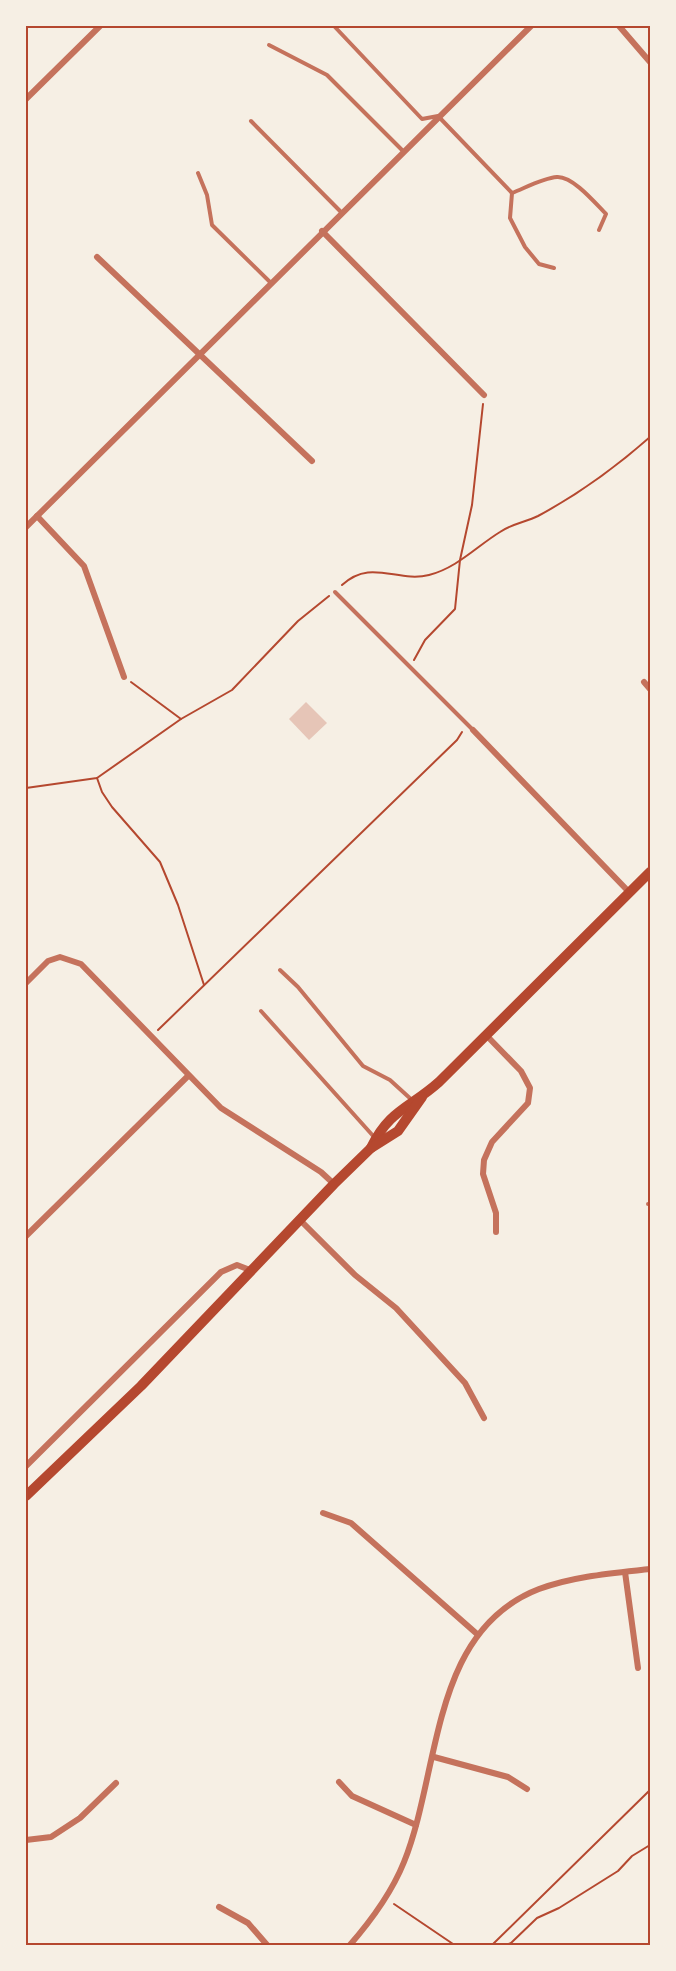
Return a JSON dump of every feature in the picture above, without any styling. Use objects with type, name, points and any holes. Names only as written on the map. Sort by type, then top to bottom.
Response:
[{"type":"main road","points":[[26,1496],[141,1386],[334,1184],[376,1143],[398,1131],[418,1101],[651,872]]},
{"type":"street","points":[[26,99],[100,26]]},
{"type":"street","points":[[26,527],[531,26]]},
{"type":"street","points":[[619,26],[651,62]]},
{"type":"street","points":[[322,231],[484,395]]},
{"type":"street","points":[[97,257],[197,355],[312,461]]},
{"type":"street","points":[[37,516],[84,566],[124,677]]},
{"type":"street","points":[[644,682],[651,689]]},
{"type":"street","points":[[473,730],[630,892]]},
{"type":"street","points":[[26,983],[48,962],[60,957],[81,964],[221,1108],[321,1172],[334,1184]]},
{"type":"street","points":[[486,1035],[521,1071],[530,1088],[528,1103],[492,1142],[484,1160],[483,1174],[496,1213],[496,1232]]},
{"type":"street","points":[[26,1236],[188,1076]]},
{"type":"street","points":[[299,1219],[355,1275],[396,1308],[465,1383],[484,1418]]},
{"type":"street","points":[[26,1466],[221,1272],[237,1265],[250,1270]]},
{"type":"street","points":[[323,1514],[351,1523],[477,1634]]},
{"type":"street","points":[[349,1946],[384,1898],[403,1864],[434,1757],[448,1694],[459,1665],[477,1634],[495,1615],[537,1590],[562,1581],[651,1569]]},
{"type":"street","points":[[625,1572],[638,1668]]},
{"type":"street","points":[[434,1757],[508,1777],[527,1789]]},
{"type":"street","points":[[26,1840],[51,1837],[80,1818],[116,1782]]},
{"type":"street","points":[[339,1782],[352,1796],[416,1825]]},
{"type":"street","points":[[219,1907],[248,1923],[268,1946]]},
{"type":"lane","points":[[334,26],[422,119],[438,116],[512,193],[510,218],[525,247],[539,264],[554,268]]},
{"type":"lane","points":[[269,45],[327,75],[405,152]]},
{"type":"lane","points":[[251,121],[342,213]]},
{"type":"lane","points":[[198,173],[207,195],[212,225],[271,283]]},
{"type":"lane","points":[[512,193],[558,177],[566,179],[588,195],[606,214],[599,230]]},
{"type":"lane","points":[[334,592],[473,730]]},
{"type":"lane","points":[[280,970],[298,987],[363,1066],[390,1080],[418,1101]]},
{"type":"lane","points":[[261,1011],[376,1143]]},
{"type":"path","points":[[412,669],[425,640],[455,609],[460,560],[472,504],[484,395]]},
{"type":"path","points":[[26,788],[97,778],[181,719],[232,690],[298,621],[350,577],[370,570],[402,576],[429,575],[460,560],[501,531],[536,516],[575,494],[651,437]]},
{"type":"path","points":[[124,677],[181,719]]},
{"type":"path","points":[[152,1036],[457,740],[466,724]]},
{"type":"path","points":[[97,778],[102,792],[112,807],[160,862],[178,905],[204,985]]},
{"type":"path","points":[[490,1946],[651,1790]]},
{"type":"path","points":[[504,1946],[511,1943],[537,1918],[560,1908],[618,1871],[633,1856],[651,1845]]},
{"type":"path","points":[[384,1898],[456,1946]]},
{"type":"building","points":[[306,702],[327,723],[309,740],[289,719]]}]
